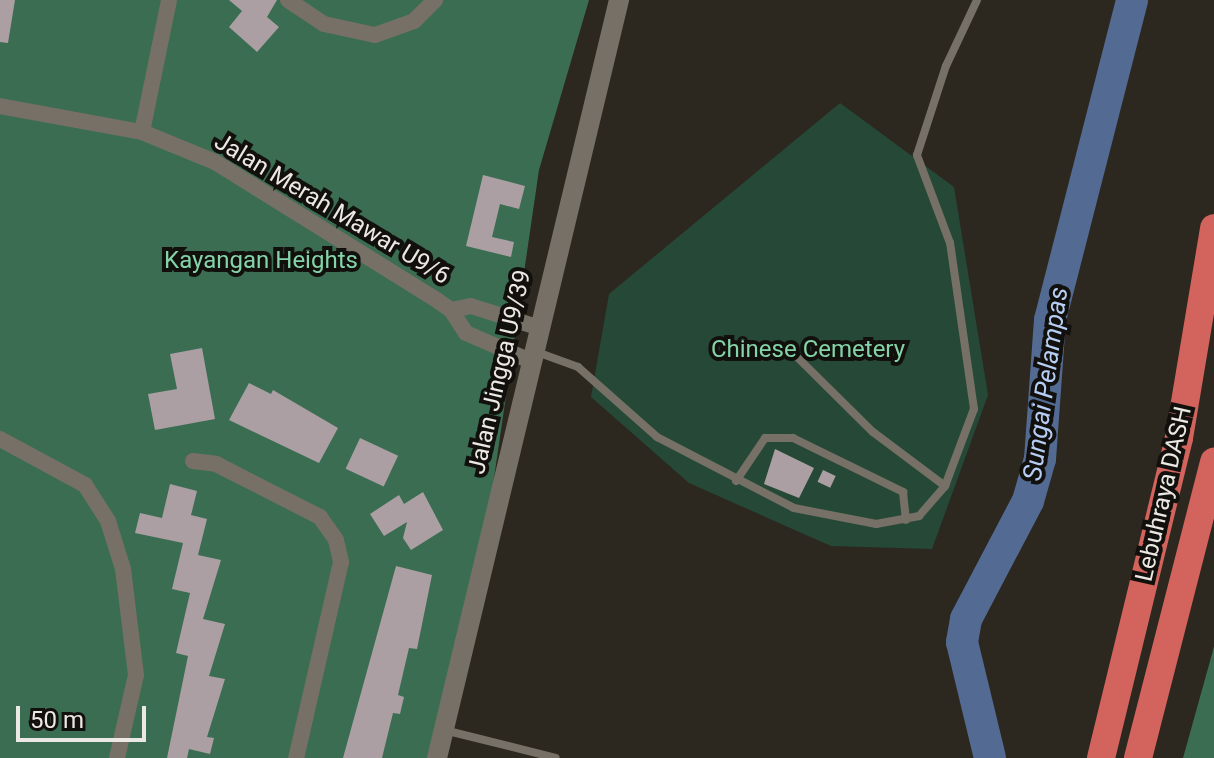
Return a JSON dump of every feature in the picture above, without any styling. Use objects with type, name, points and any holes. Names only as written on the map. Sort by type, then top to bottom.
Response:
[{"type":"highway","name":"Lebuhraya DASH","points":[[1101,758],[1179,438],[1214,228]]},
{"type":"highway","name":"Lebuhraya DASH","points":[[1138,758],[1214,462]]},
{"type":"street","points":[[142,132],[169,0]]},
{"type":"street","points":[[288,0],[324,24],[375,35],[414,21],[435,0]]},
{"type":"street","name":"Jalan Jingga U9/39","points":[[437,758],[530,355],[619,0]]},
{"type":"street","name":"Jalan Merah Mawar U9/6","points":[[0,106],[142,132],[256,185],[451,310],[466,333],[530,355]]},
{"type":"street","points":[[451,310],[471,306],[537,327]]},
{"type":"street","points":[[0,439],[85,485],[108,521],[123,569],[136,675],[117,758]]},
{"type":"street","points":[[193,461],[216,464],[320,517],[336,540],[341,562],[296,758]]},
{"type":"lane","points":[[530,355],[578,367],[657,437],[736,481],[794,508],[876,524],[906,520],[931,507],[945,486],[974,409],[974,385],[959,324],[950,243],[917,155],[941,80],[977,0]]},
{"type":"lane","points":[[790,350],[873,432],[945,486]]},
{"type":"lane","points":[[736,481],[765,438],[793,438],[903,492],[906,520]]},
{"type":"lane","points":[[443,730],[556,758]]},
{"type":"green space","name":"Kayangan Heights","points":[[0,0],[589,0],[539,170],[481,567],[435,758],[0,758]]},
{"type":"green space","name":"Chinese Cemetery","points":[[840,103],[954,187],[988,395],[932,549],[831,546],[689,483],[591,397],[609,294]]},
{"type":"green space","points":[[1214,646],[1214,758],[1183,758],[1212,654]]},
{"type":"building","points":[[0,0],[15,0],[8,43],[0,42]]},
{"type":"building","points":[[229,0],[277,0],[267,17],[279,27],[257,52],[229,27],[242,11]]},
{"type":"building","points":[[483,175],[525,186],[519,209],[500,204],[492,237],[514,242],[511,257],[466,246]]},
{"type":"building","points":[[202,348],[215,419],[155,430],[148,394],[177,389],[170,354]]},
{"type":"building","points":[[249,383],[271,394],[273,390],[338,428],[319,463],[229,420]]},
{"type":"building","points":[[360,438],[398,456],[384,487],[346,469]]},
{"type":"building","points":[[775,449],[814,468],[799,498],[764,484]]},
{"type":"building","points":[[823,470],[836,476],[830,488],[818,482]]},
{"type":"building","points":[[170,484],[197,491],[191,515],[207,519],[198,555],[221,560],[203,619],[225,624],[209,676],[225,679],[207,737],[214,738],[210,754],[189,749],[187,758],[167,758],[188,656],[176,653],[190,593],[172,589],[183,543],[135,533],[140,513],[162,518]]},
{"type":"building","points":[[423,492],[443,530],[411,550],[403,538],[407,522],[384,536],[370,514],[399,495],[404,504]]},
{"type":"building","points":[[396,566],[432,575],[417,649],[409,648],[398,695],[404,697],[400,714],[393,713],[382,758],[343,758]]},
{"type":"waterway","name":"Sungai Pelampas","points":[[990,758],[962,642],[966,619],[1028,501],[1040,459],[1050,320],[1132,0]]}]
